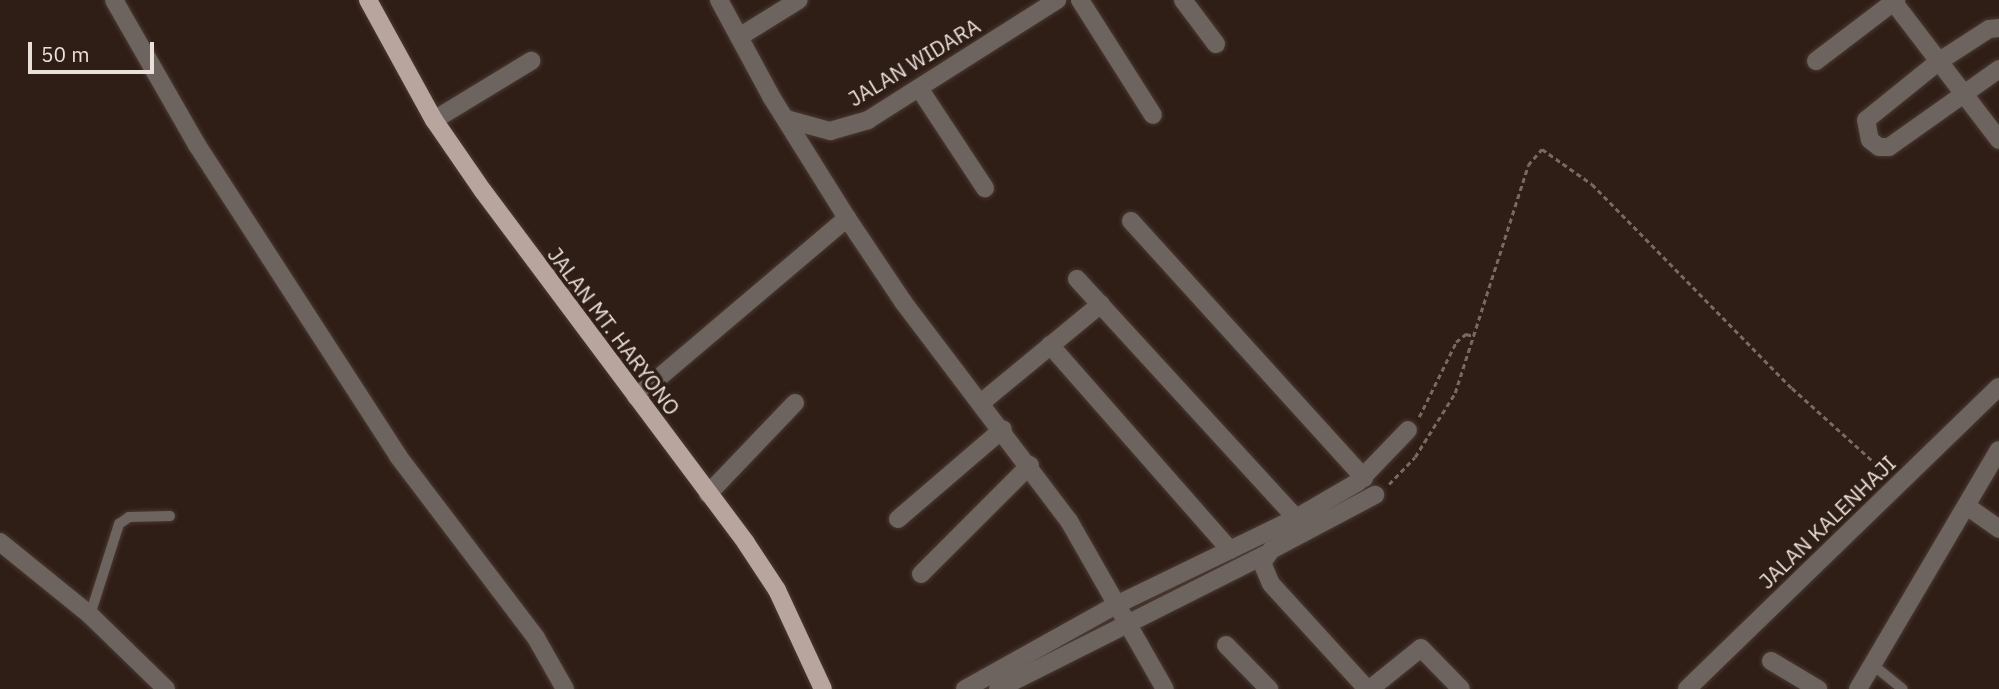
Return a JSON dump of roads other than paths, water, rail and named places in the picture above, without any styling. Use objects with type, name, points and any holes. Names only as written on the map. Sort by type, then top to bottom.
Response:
[{"type":"main road","name":"JALAN MT. HARYONO","points":[[368,0],[433,120],[777,590],[823,689]]},
{"type":"street","points":[[114,0],[197,145],[398,456],[528,627],[565,689]]},
{"type":"street","points":[[719,0],[786,119],[847,218],[904,303],[1030,465],[1118,604],[1165,689]]},
{"type":"street","points":[[739,37],[799,0]]},
{"type":"street","name":"JALAN WIDARA","points":[[786,119],[816,130],[847,128],[919,88],[1057,0]]},
{"type":"street","points":[[1080,0],[1153,115]]},
{"type":"street","points":[[1183,0],[1216,44]]},
{"type":"street","points":[[1816,61],[1894,1],[1999,140]]},
{"type":"street","points":[[1999,27],[1989,29],[1938,62],[1866,120],[1870,140],[1879,148],[1889,147],[1965,96],[1999,69]]},
{"type":"street","points":[[433,120],[531,61]]},
{"type":"street","points":[[919,88],[985,188]]},
{"type":"street","points":[[636,397],[847,218]]},
{"type":"street","points":[[1131,221],[1364,478]]},
{"type":"street","points":[[1077,279],[1297,518]]},
{"type":"street","points":[[982,402],[1101,304]]},
{"type":"street","points":[[1050,345],[1230,550]]},
{"type":"street","name":"JALAN KALENHAJI","points":[[1687,689],[1999,387]]},
{"type":"street","points":[[708,494],[795,403]]},
{"type":"street","points":[[898,519],[1003,429]]},
{"type":"street","points":[[965,689],[1118,604],[1297,518],[1364,478],[1408,430]]},
{"type":"street","points":[[1858,689],[1968,507],[1999,450]]},
{"type":"street","points":[[921,573],[1030,465]]},
{"type":"street","points":[[998,689],[1127,621],[1265,555],[1375,495]]},
{"type":"street","points":[[1968,507],[1999,529]]},
{"type":"street","points":[[0,542],[90,615],[166,689]]},
{"type":"street","points":[[1265,555],[1263,569],[1271,584],[1369,689],[1421,648],[1461,689]]},
{"type":"street","points":[[1226,645],[1263,687]]},
{"type":"street","points":[[1770,661],[1818,689]]},
{"type":"lane","points":[[90,615],[119,524],[129,517],[170,516]]},
{"type":"lane","points":[[1873,665],[1903,689]]}]
